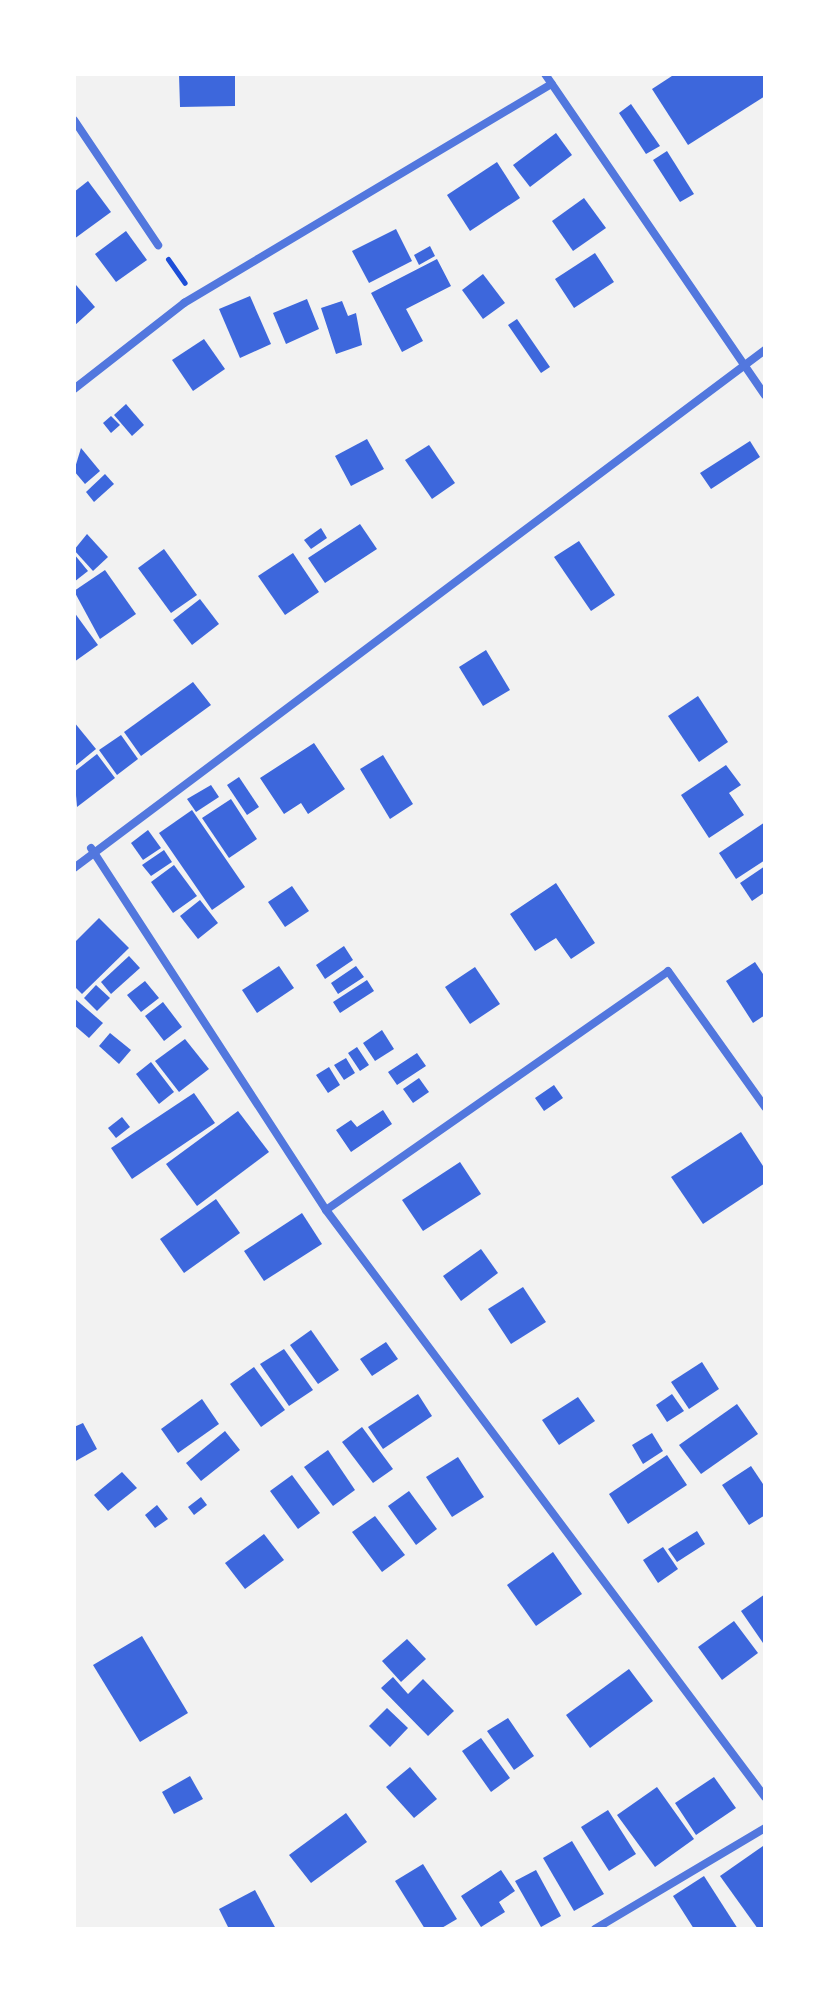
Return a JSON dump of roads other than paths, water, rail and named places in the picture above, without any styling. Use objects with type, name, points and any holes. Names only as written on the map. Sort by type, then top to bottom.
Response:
[{"type":"street","points":[[545,74],[765,395]]},
{"type":"street","points":[[74,389],[194,297],[552,84]]},
{"type":"street","points":[[74,120],[158,245]]},
{"type":"street","points":[[74,868],[91,848],[765,350]]},
{"type":"street","points":[[91,848],[326,1210],[765,1797]]},
{"type":"street","points":[[326,1210],[668,971],[765,1107]]},
{"type":"street","points":[[595,1929],[765,1828]]}]
